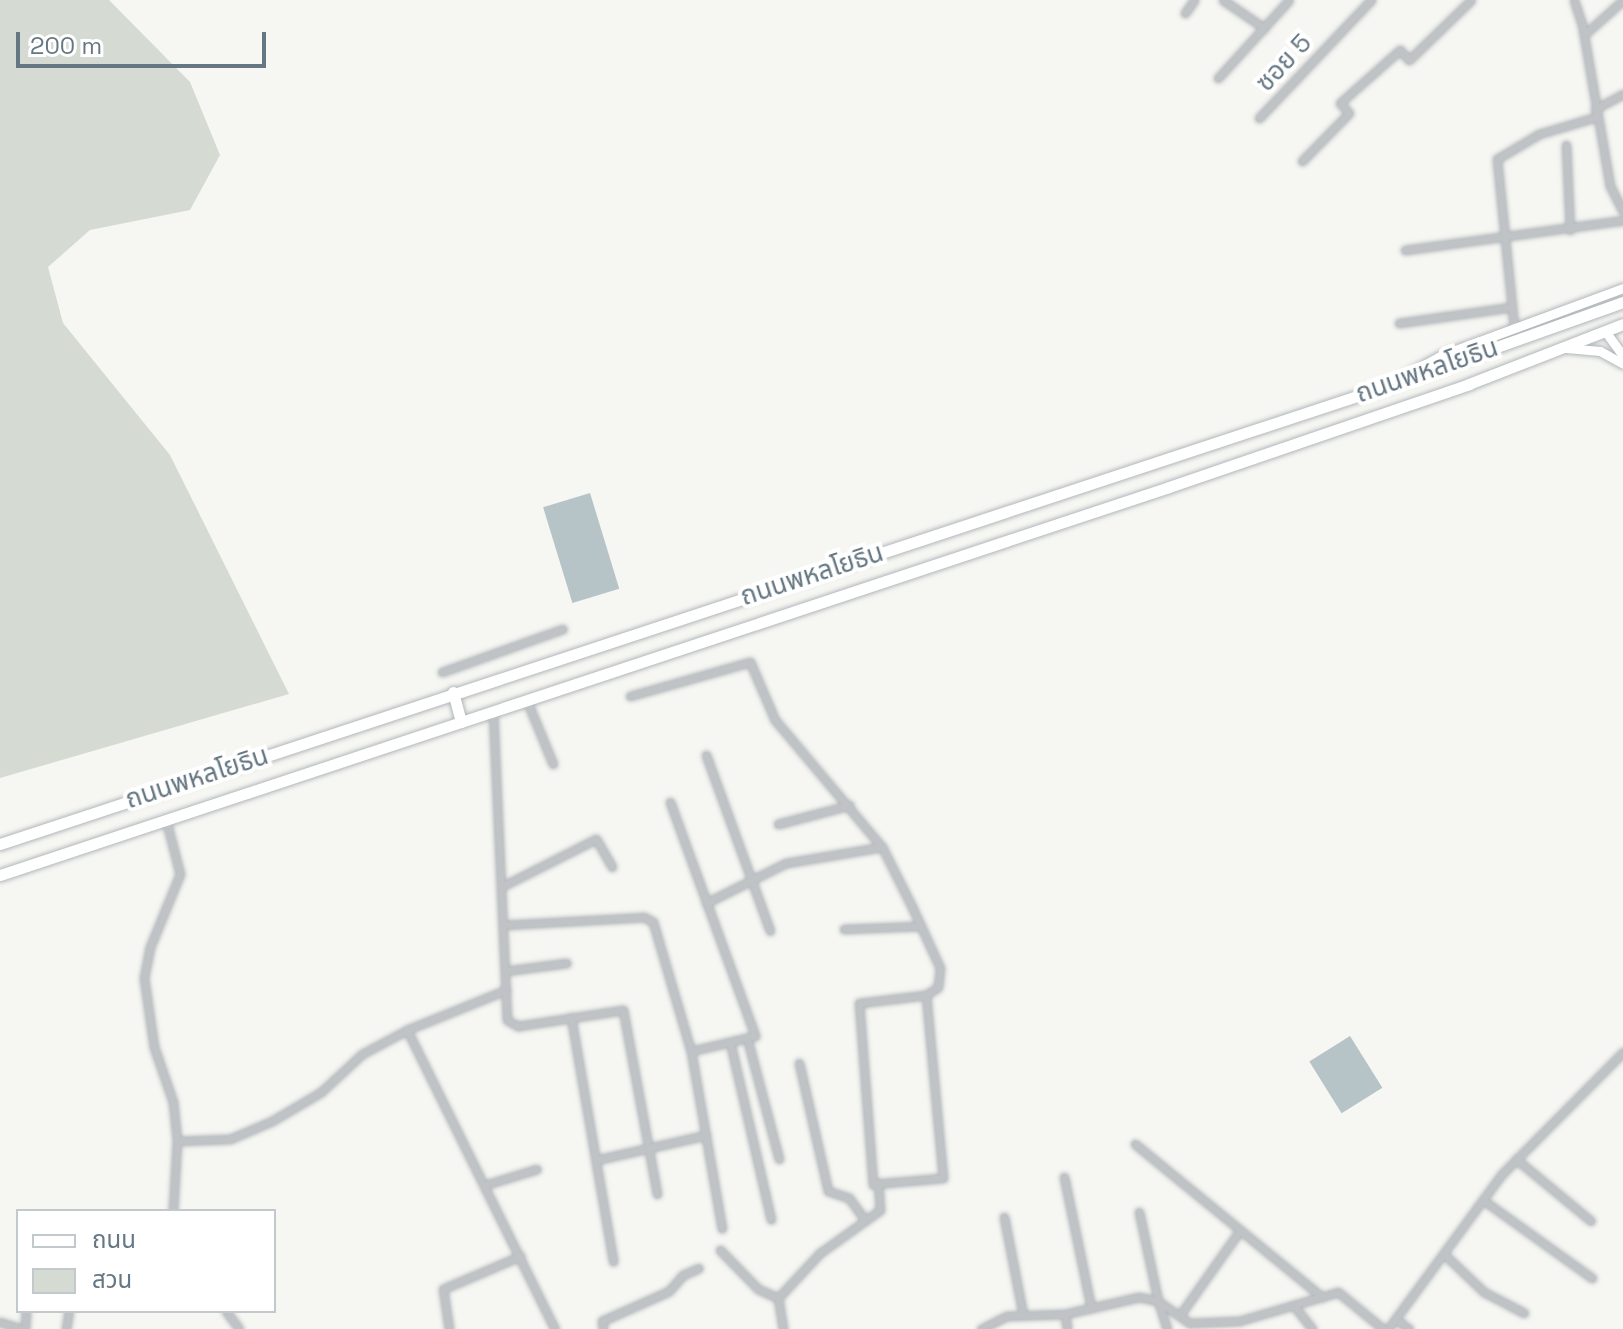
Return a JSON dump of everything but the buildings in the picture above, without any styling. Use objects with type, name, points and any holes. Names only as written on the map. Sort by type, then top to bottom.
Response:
[{"type":"highway","name":"ถนนพหลโยธิน","points":[[0,844],[1387,386],[1623,302]]},
{"type":"highway","points":[[1597,313],[1605,331]]},
{"type":"highway","name":"ถนนพหลโยธิน","points":[[0,875],[527,701],[1566,348],[1623,324]]},
{"type":"highway","points":[[453,692],[461,722]]},
{"type":"main road","points":[[1387,386],[1442,355],[1623,288]]},
{"type":"main road","points":[[1605,331],[1623,356]]},
{"type":"main road","points":[[1566,348],[1600,351],[1623,364]]},
{"type":"street","points":[[1185,13],[1194,0]]},
{"type":"street","points":[[1223,0],[1264,28]]},
{"type":"street","points":[[1218,78],[1289,0]]},
{"type":"street","name":"ซอย 5","points":[[1259,118],[1371,0]]},
{"type":"street","points":[[1302,161],[1349,113],[1340,103],[1400,50],[1409,60],[1471,0]]},
{"type":"street","points":[[1574,0],[1584,35],[1610,186],[1623,211]]},
{"type":"street","points":[[1584,35],[1623,0]]},
{"type":"street","points":[[1514,327],[1497,159],[1539,134],[1595,113],[1623,94]]},
{"type":"street","points":[[1566,145],[1570,230]]},
{"type":"street","points":[[1405,250],[1570,230],[1623,220]]},
{"type":"street","points":[[1399,323],[1512,307]]},
{"type":"street","points":[[442,672],[563,629]]},
{"type":"street","points":[[630,696],[750,662],[775,720],[850,805],[882,847],[940,968],[938,987],[926,995],[859,1003],[873,1184],[943,1178],[926,995]]},
{"type":"street","points":[[527,701],[553,764]]},
{"type":"street","points":[[493,712],[507,1020],[518,1026],[623,1010],[657,1194]]},
{"type":"street","points":[[706,755],[770,931]]},
{"type":"street","points":[[670,802],[755,1036],[691,1051]]},
{"type":"street","points":[[778,824],[850,805]]},
{"type":"street","points":[[166,820],[180,874],[150,947],[144,978],[154,1047],[173,1102],[177,1141],[173,1209]]},
{"type":"street","points":[[501,887],[596,839],[612,867]]},
{"type":"street","points":[[706,903],[786,863],[882,847]]},
{"type":"street","points":[[503,925],[650,919],[691,1051],[722,1228]]},
{"type":"street","points":[[844,929],[921,926]]},
{"type":"street","points":[[505,971],[566,963]]},
{"type":"street","points":[[177,1141],[230,1139],[272,1121],[321,1092],[362,1054],[407,1030],[506,990]]},
{"type":"street","points":[[571,1017],[613,1261]]},
{"type":"street","points":[[407,1030],[555,1329]]},
{"type":"street","points":[[747,1038],[779,1159]]},
{"type":"street","points":[[730,1042],[771,1219]]},
{"type":"street","points":[[981,1329],[1023,1315],[1065,1314],[1139,1297],[1158,1301],[1192,1326],[1239,1321],[1341,1293],[1386,1329],[1397,1320],[1516,1159],[1623,1052]]},
{"type":"street","points":[[799,1063],[828,1191],[849,1198],[865,1220]]},
{"type":"street","points":[[596,1160],[706,1135]]},
{"type":"street","points":[[1135,1144],[1238,1233],[1322,1297]]},
{"type":"street","points":[[1516,1159],[1591,1221]]},
{"type":"street","points":[[485,1185],[537,1169]]},
{"type":"street","points":[[1064,1177],[1091,1307]]},
{"type":"street","points":[[778,1298],[820,1253],[880,1210],[878,1183]]},
{"type":"street","points":[[1483,1200],[1592,1278]]},
{"type":"street","points":[[1139,1212],[1167,1329]]},
{"type":"street","points":[[1004,1217],[1023,1315]]},
{"type":"street","points":[[1180,1315],[1238,1233]]},
{"type":"street","points":[[720,1250],[758,1289],[778,1298]]},
{"type":"street","points":[[1445,1255],[1484,1292],[1524,1313]]},
{"type":"street","points":[[449,1329],[443,1289],[520,1256]]},
{"type":"street","points":[[603,1329],[602,1321],[669,1291],[683,1275],[699,1268]]},
{"type":"street","points":[[778,1298],[783,1329]]},
{"type":"street","points":[[1295,1307],[1312,1329]]},
{"type":"street","points":[[1065,1314],[1067,1329]]},
{"type":"street","points":[[1397,1320],[1409,1329]]},
{"type":"street","points":[[1239,1321],[1245,1329]]},
{"type":"street","points":[[0,1322],[23,1329]]},
{"type":"green space","points":[[0,0],[109,0],[190,82],[220,155],[190,210],[90,230],[48,267],[63,323],[170,455],[289,694],[0,778]]},
{"type":"shaded area","points":[[590,493],[619,589],[572,603],[543,507]]},
{"type":"shaded area","points":[[1350,1036],[1382,1088],[1342,1113],[1309,1061]]}]
